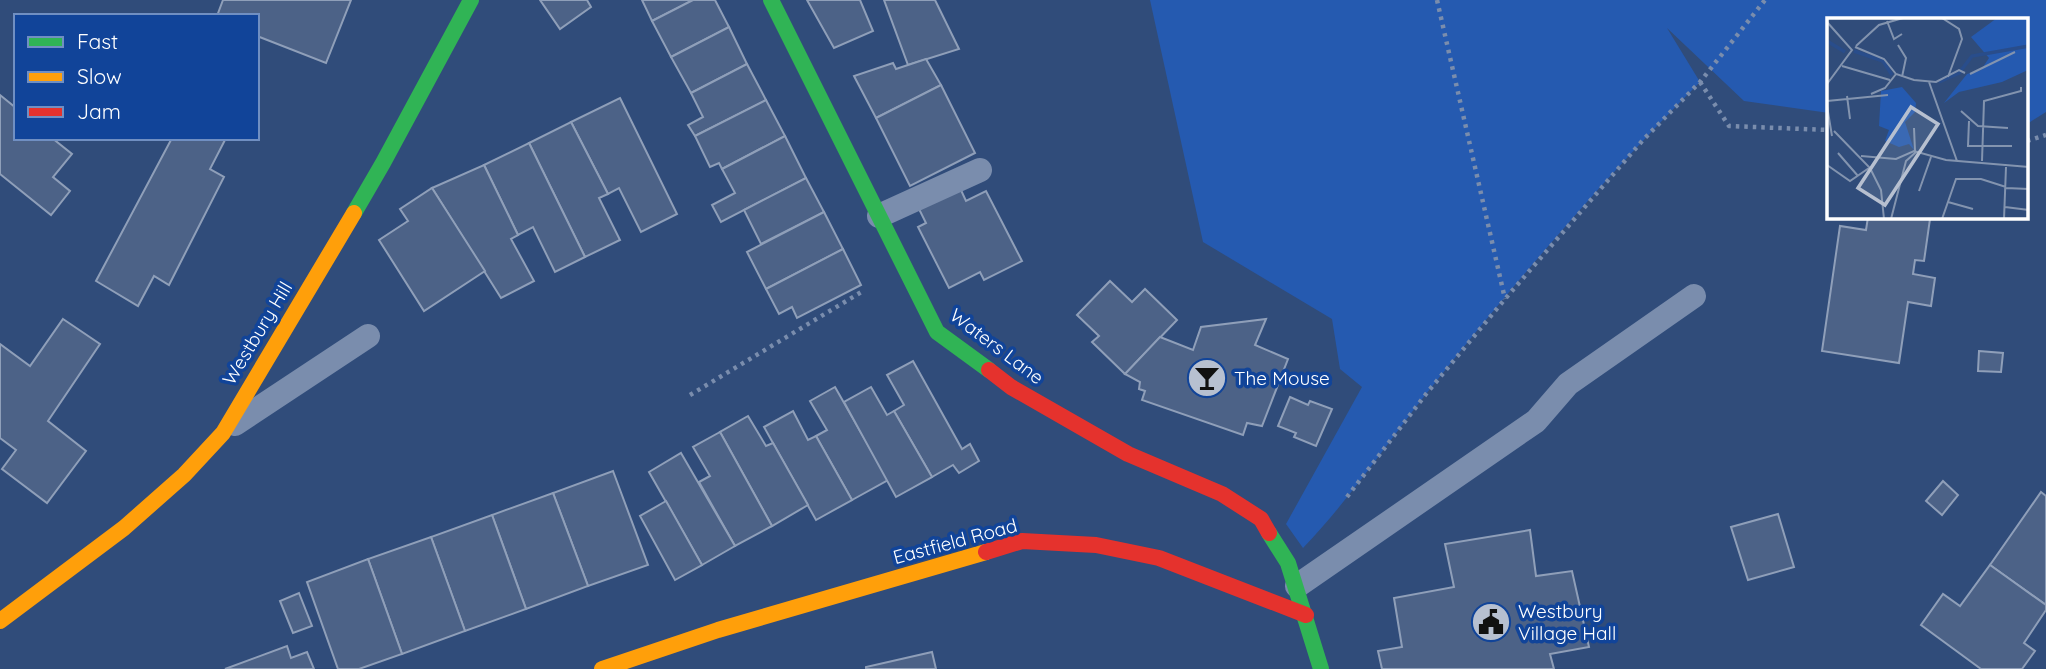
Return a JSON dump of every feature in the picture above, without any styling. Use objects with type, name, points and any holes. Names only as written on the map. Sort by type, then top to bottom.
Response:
[{"type":"street","name":"Westbury Hill","points":[[0,621],[124,528],[184,475],[223,433],[383,163],[471,0]]},
{"type":"street","name":"Waters Lane","points":[[771,0],[937,332],[1023,394],[1128,454],[1222,495],[1261,519],[1288,563],[1306,615]]},
{"type":"street","name":"Eastfield Road","points":[[602,669],[718,631],[1022,541],[1096,545],[1159,558],[1306,615]]},
{"type":"street","points":[[1306,615],[1321,669]]},
{"type":"lane","points":[[879,216],[980,170]]},
{"type":"lane","points":[[1297,586],[1536,421],[1568,384],[1694,296]]},
{"type":"lane","points":[[223,433],[368,336]]},
{"type":"path","points":[[1437,0],[1505,299]]},
{"type":"path","points":[[1345,500],[1426,394],[1505,299],[1643,140],[1700,82],[1765,0]]},
{"type":"path","points":[[1700,82],[1730,125],[1827,130]]},
{"type":"path","points":[[2028,141],[2046,135]]},
{"type":"path","points":[[690,395],[905,266]]},
{"type":"shaded area","points":[[1150,0],[2046,0],[2046,112],[2028,123],[2028,18],[1827,18],[1827,113],[1744,101],[1667,28],[1700,82],[1593,195],[1491,313],[1351,492],[1303,548],[1286,524],[1362,387],[1340,369],[1332,319],[1203,242]]},
{"type":"building","points":[[223,0],[351,0],[326,63],[259,37],[259,14],[218,14]]},
{"type":"building","points":[[540,0],[587,0],[591,7],[560,29]]},
{"type":"building","points":[[642,0],[693,0],[652,21]]},
{"type":"building","points":[[693,0],[715,0],[729,27],[671,57],[652,21]]},
{"type":"building","points":[[807,0],[860,0],[873,31],[834,48]]},
{"type":"building","points":[[884,0],[935,0],[959,49],[908,65]]},
{"type":"building","points":[[729,27],[747,64],[691,93],[671,57]]},
{"type":"building","points":[[926,59],[941,85],[876,118],[854,76],[893,63],[896,69]]},
{"type":"building","points":[[747,64],[766,100],[695,136],[688,125],[703,117],[691,93]]},
{"type":"building","points":[[941,85],[975,153],[910,186],[876,118]]},
{"type":"building","points":[[0,95],[14,106],[14,140],[54,140],[72,154],[53,177],[70,191],[51,215],[0,174]]},
{"type":"building","points":[[620,98],[677,214],[641,232],[619,188],[608,194],[571,122]]},
{"type":"building","points":[[766,100],[785,136],[722,169],[719,163],[710,167],[695,136]]},
{"type":"building","points":[[571,122],[608,194],[599,198],[620,240],[585,257],[529,143]]},
{"type":"building","points":[[785,136],[806,178],[721,222],[712,205],[735,193],[722,169]]},
{"type":"building","points":[[171,140],[225,140],[210,169],[224,177],[169,285],[154,276],[138,306],[96,281]]},
{"type":"building","points":[[529,143],[585,257],[555,272],[533,227],[518,235],[484,165]]},
{"type":"building","points":[[484,165],[518,235],[511,239],[534,281],[501,298],[432,188]]},
{"type":"building","points":[[806,178],[824,212],[761,244],[744,210]]},
{"type":"building","points":[[432,188],[485,271],[424,311],[379,240],[408,221],[400,209]]},
{"type":"building","points":[[960,188],[966,201],[986,191],[1022,261],[984,280],[980,272],[949,288],[918,227],[926,223],[919,209]]},
{"type":"building","points":[[824,212],[843,249],[766,289],[747,252]]},
{"type":"building","points":[[1868,219],[1930,219],[1924,261],[1915,260],[1913,274],[1935,278],[1931,306],[1908,302],[1899,363],[1822,351],[1840,226],[1866,230]]},
{"type":"building","points":[[843,249],[861,285],[797,318],[792,307],[779,314],[766,289]]},
{"type":"building","points":[[1110,281],[1132,302],[1145,289],[1177,320],[1125,374],[1092,342],[1099,336],[1077,315]]},
{"type":"building","points":[[63,319],[100,344],[48,421],[86,451],[47,503],[2,469],[16,450],[0,438],[0,344],[30,366]]},
{"type":"building","name":"The Mouse","points":[[1266,319],[1255,345],[1288,359],[1262,426],[1247,423],[1243,435],[1142,400],[1145,391],[1139,389],[1140,382],[1125,374],[1160,337],[1193,350],[1201,327]]},
{"type":"building","points":[[1979,351],[2003,353],[2001,372],[1978,371]]},
{"type":"building","points":[[913,361],[962,449],[970,444],[979,461],[959,473],[953,465],[932,477],[894,411],[904,405],[887,375]]},
{"type":"building","points":[[835,387],[888,480],[852,500],[816,436],[827,430],[810,401]]},
{"type":"building","points":[[871,387],[887,415],[894,411],[932,477],[896,497],[844,402]]},
{"type":"building","points":[[1290,397],[1308,405],[1310,401],[1332,409],[1316,446],[1294,437],[1296,433],[1278,426]]},
{"type":"building","points":[[793,411],[808,440],[816,436],[852,500],[816,520],[764,427]]},
{"type":"building","points":[[748,416],[766,446],[773,443],[808,505],[772,526],[720,432]]},
{"type":"building","points":[[720,432],[772,526],[735,546],[699,482],[710,476],[693,447]]},
{"type":"building","points":[[681,453],[735,546],[702,565],[649,472]]},
{"type":"building","points":[[613,471],[648,565],[588,586],[553,493]]},
{"type":"building","points":[[1943,481],[1958,495],[1942,515],[1926,501]]},
{"type":"building","points":[[2041,492],[2046,496],[2046,605],[1990,565]]},
{"type":"building","points":[[553,493],[588,586],[526,609],[492,515]]},
{"type":"building","points":[[666,501],[702,565],[675,580],[640,516]]},
{"type":"building","points":[[1778,514],[1794,567],[1748,580],[1731,527]]},
{"type":"building","points":[[492,515],[526,609],[465,631],[431,537]]},
{"type":"building","name":"Westbury Village Hall","points":[[1530,530],[1536,576],[1572,571],[1589,647],[1550,654],[1554,669],[1382,669],[1378,651],[1402,647],[1394,598],[1454,587],[1445,544]]},
{"type":"building","points":[[431,537],[465,631],[402,654],[368,559]]},
{"type":"building","points":[[368,559],[402,654],[359,669],[338,669],[307,582]]},
{"type":"building","points":[[1990,565],[2046,605],[2046,610],[2024,643],[2035,651],[2022,669],[1981,669],[1921,625],[1943,594],[1960,606]]},
{"type":"building","points":[[299,593],[312,626],[293,633],[280,601]]},
{"type":"building","points":[[287,646],[291,658],[307,652],[314,669],[225,669]]},
{"type":"building","points":[[932,652],[936,669],[866,669],[866,667]]},
{"type":"traffic: fast","points":[[354,213],[471,0]]},
{"type":"traffic: fast","points":[[771,0],[937,332],[989,370]]},
{"type":"traffic: fast","points":[[1269,533],[1288,563],[1321,669]]},
{"type":"traffic: slow","points":[[0,621],[124,528],[184,475],[223,433],[354,213]]},
{"type":"traffic: slow","points":[[602,669],[718,630],[986,552]]},
{"type":"traffic: jam","points":[[989,370],[1011,387],[1128,454],[1222,494],[1261,519],[1269,533]]},
{"type":"traffic: jam","points":[[986,552],[1022,541],[1096,545],[1159,558],[1306,615]]},
{"type":"place","name":"The Mouse","points":[[1207,378]]},
{"type":"place","name":"Westbury Village Hall","points":[[1491,622]]}]
